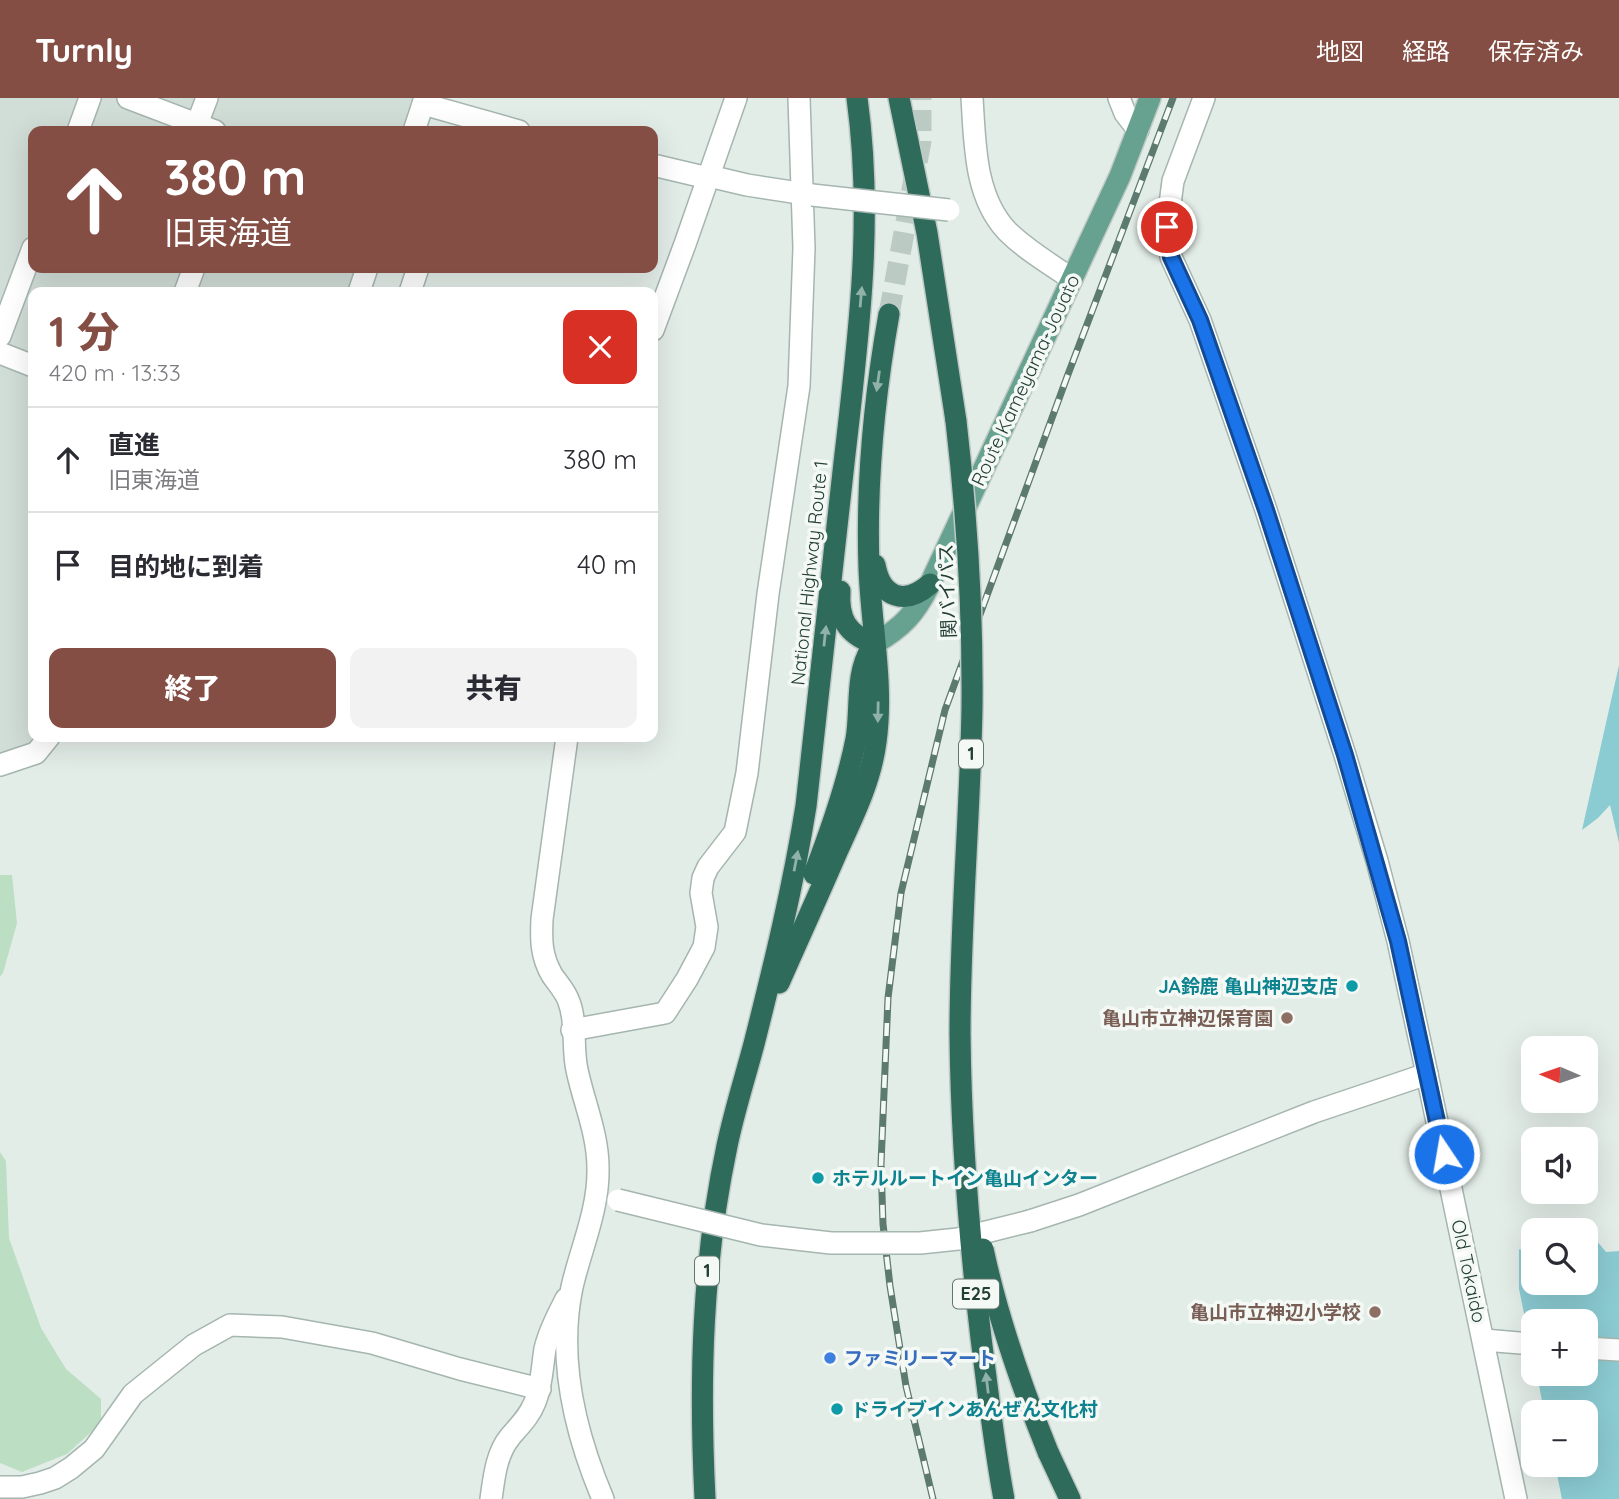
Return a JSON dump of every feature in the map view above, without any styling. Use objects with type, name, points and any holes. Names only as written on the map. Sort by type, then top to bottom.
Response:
[{"type":"highway","name":"National Highway Route 1","points":[[705,1499],[702,1417],[704,1299],[727,1146],[791,889],[806,806],[853,390],[865,230],[865,187],[857,98]]},
{"type":"highway","name":"関バイパス","points":[[899,98],[931,257],[956,421],[970,559],[971,762],[960,1032],[961,1087]]},
{"type":"highway","name":"National Highway Route 1","points":[[753,1047],[857,809],[871,769],[878,719],[878,681],[868,537],[870,454],[876,391],[889,314]]},
{"type":"highway","points":[[769,980],[792,929],[837,809],[856,736],[864,662],[874,644],[856,635],[839,613],[853,390]]},
{"type":"highway","points":[[870,454],[874,558],[880,584],[887,591],[905,597],[915,595],[930,584]]},
{"type":"highway","name":"E25","points":[[961,1087],[968,1220],[990,1409],[1004,1499]]},
{"type":"highway","name":"E25","points":[[961,1087],[977,1220],[989,1276],[1024,1392],[1070,1499]]},
{"type":"main road","name":"Route Kameyama-Jouato","points":[[874,644],[895,632],[908,620],[930,584],[1120,176],[1150,98]]},
{"type":"street","points":[[80,126],[90,98]]},
{"type":"street","points":[[128,98],[201,126]]},
{"type":"street","points":[[206,126],[207,98]]},
{"type":"street","points":[[658,316],[736,98]]},
{"type":"street","points":[[572,1030],[665,1013],[704,947],[707,927],[701,893],[703,878],[708,867],[735,832],[799,386],[808,194],[799,98]]},
{"type":"street","points":[[972,98],[979,172],[989,202],[1005,229],[1027,249],[1072,279]]},
{"type":"street","points":[[1119,98],[1125,113],[1138,130]]},
{"type":"street","points":[[1169,202],[1167,160],[1191,98]]},
{"type":"street","points":[[1169,202],[1173,181],[1204,98]]},
{"type":"street","points":[[416,126],[424,101],[470,124]]},
{"type":"street","points":[[658,166],[747,185],[949,210]]},
{"type":"street","name":"Old Tokaido","points":[[1169,202],[1167,227],[1171,257],[1200,320],[1266,510],[1345,755],[1398,941],[1427,1074],[1492,1341],[1516,1499]]},
{"type":"street","points":[[0,336],[28,261]]},
{"type":"street","points":[[0,353],[28,364]]},
{"type":"street","points":[[0,765],[36,753],[45,742]]},
{"type":"street","points":[[566,742],[540,948],[572,1011],[577,1070],[595,1139],[598,1168],[595,1196],[572,1288],[568,1348],[570,1386],[585,1452],[603,1499]]},
{"type":"street","points":[[595,1196],[761,1235],[831,1243],[920,1243],[958,1239],[1030,1221],[1079,1205],[1314,1112],[1427,1074]]},
{"type":"street","points":[[491,1499],[500,1454],[509,1438],[528,1418],[540,1389],[545,1348],[552,1326],[572,1288]]},
{"type":"street","points":[[0,1487],[22,1487],[40,1483],[55,1478],[81,1461],[94,1449],[133,1394],[194,1345],[230,1325],[282,1327],[372,1343],[460,1370],[540,1389]]},
{"type":"street","points":[[1492,1341],[1521,1343]]},
{"type":"street","points":[[1598,1349],[1619,1350]]},
{"type":"shaded area","points":[[0,98],[418,98],[409,126],[28,126],[28,273],[360,273],[355,287],[28,287],[28,742],[34,742],[0,760]]},
{"type":"green space","points":[[0,875],[12,875],[17,923],[0,977]]},
{"type":"green space","points":[[0,1152],[6,1161],[9,1238],[41,1328],[66,1369],[101,1399],[101,1423],[67,1454],[22,1472],[0,1463]]},
{"type":"water","points":[[1619,665],[1619,843],[1610,805],[1582,830]]},
{"type":"water","points":[[1598,1242],[1606,1252],[1619,1251],[1619,1499],[1562,1499],[1557,1477],[1598,1477],[1598,1400],[1542,1400],[1539,1386],[1598,1386],[1598,1309],[1523,1309],[1519,1289],[1519,1249],[1521,1295],[1598,1295]]},
{"type":"tunnel","points":[[889,314],[921,141],[921,98]]},
{"type":"railway","points":[[933,1499],[906,1386],[883,1224],[881,1164],[888,998],[901,893],[945,710],[1173,98]]},
{"type":"place","name":"JA鈴鹿 亀山神辺支店","points":[[1352,986]]},
{"type":"place","name":"亀山市立神辺保育園","points":[[1287,1018]]},
{"type":"place","name":"ホテルルートイン亀山インター","points":[[818,1178]]},
{"type":"place","name":"亀山市立神辺小学校","points":[[1375,1312]]},
{"type":"place","name":"ファミリーマート","points":[[830,1358]]},
{"type":"place","name":"ドライブインあんぜん文化村","points":[[837,1409]]},
{"type":"route","points":[[1167,227],[1171,257],[1200,320],[1266,510],[1377,861],[1398,941],[1444,1154]]}]
